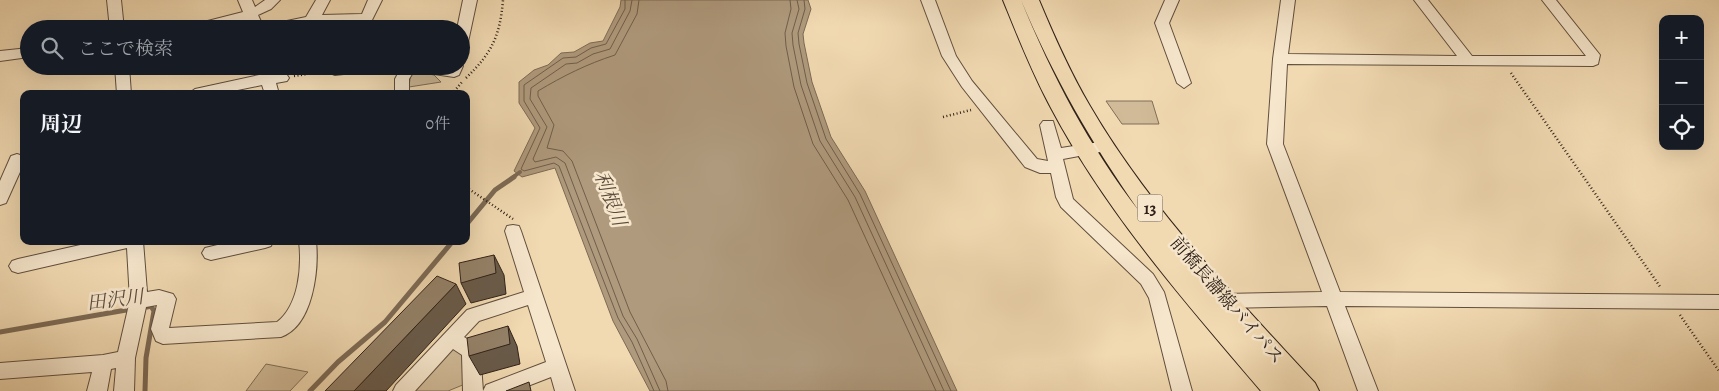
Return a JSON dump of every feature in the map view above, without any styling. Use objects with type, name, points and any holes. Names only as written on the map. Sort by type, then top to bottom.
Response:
[{"type":"main road","name":"前橋長瀞線バイパス","points":[[1012,0],[1040,66],[1096,148],[1224,301],[1306,391]]},
{"type":"main road","name":"前橋長瀞線バイパス","points":[[1030,0],[1096,148],[1133,218],[1193,296],[1277,391]]},
{"type":"street","points":[[114,0],[116,20]]},
{"type":"street","points":[[245,0],[253,20]]},
{"type":"street","points":[[225,20],[268,6],[273,0]]},
{"type":"street","points":[[310,20],[323,0]]},
{"type":"street","points":[[358,20],[367,17],[376,0]]},
{"type":"street","points":[[466,20],[470,0]]},
{"type":"street","points":[[928,0],[949,56],[985,107],[1031,162],[1040,167],[1096,148]]},
{"type":"street","points":[[1172,0],[1162,23],[1184,83]]},
{"type":"street","points":[[1288,0],[1280,59],[1275,144],[1368,391]]},
{"type":"street","points":[[1421,0],[1469,61]]},
{"type":"street","points":[[1280,59],[1502,62],[1589,61],[1595,58],[1549,0]]},
{"type":"street","points":[[0,56],[20,53]]},
{"type":"street","points":[[123,75],[124,90]]},
{"type":"street","points":[[208,90],[258,75]]},
{"type":"street","points":[[266,75],[271,90]]},
{"type":"street","points":[[272,75],[282,78]]},
{"type":"street","points":[[402,90],[404,75]]},
{"type":"street","points":[[1048,125],[1055,161],[1067,203],[1146,279],[1158,297],[1182,391]]},
{"type":"street","points":[[0,199],[17,160]]},
{"type":"street","points":[[510,222],[565,391]]},
{"type":"street","points":[[18,266],[110,245]]},
{"type":"street","points":[[124,391],[126,358],[139,301],[135,245]]},
{"type":"street","points":[[211,253],[247,245]]},
{"type":"street","points":[[139,301],[159,298],[167,299],[160,329],[161,335],[164,336],[282,329],[293,319],[305,284],[308,261],[307,245]]},
{"type":"street","points":[[403,391],[473,315],[535,296]]},
{"type":"street","points":[[1224,301],[1333,299],[1719,302]]},
{"type":"street","points":[[451,338],[471,351],[473,391]]},
{"type":"street","points":[[0,371],[103,363],[126,358]]},
{"type":"street","points":[[97,391],[103,363]]},
{"type":"street","points":[[493,391],[557,366]]},
{"type":"path","points":[[470,74],[493,49],[501,32],[504,0]]},
{"type":"path","points":[[1502,62],[1719,371]]},
{"type":"path","points":[[282,78],[298,75]]},
{"type":"path","points":[[456,90],[469,75]]},
{"type":"path","points":[[943,117],[985,107]]},
{"type":"path","points":[[470,190],[510,222]]},
{"type":"shaded area","points":[[410,75],[434,75],[441,82],[409,87]]},
{"type":"shaded area","points":[[1106,101],[1152,101],[1159,124],[1122,124]]},
{"type":"shaded area","points":[[451,345],[467,354],[465,384],[448,391],[409,391]]},
{"type":"shaded area","points":[[266,364],[308,372],[290,391],[246,391]]},
{"type":"water","name":"利根川","points":[[621,0],[808,0],[811,9],[803,34],[804,43],[812,82],[831,137],[865,191],[957,391],[650,391],[613,321],[555,168],[522,177],[514,171],[535,128],[519,103],[519,82],[534,70],[548,65],[561,53],[574,52],[590,43],[603,41],[620,7]]},
{"type":"building","points":[[494,255],[496,273],[461,283],[459,263]]},
{"type":"building","points":[[437,276],[456,284],[354,391],[325,391]]},
{"type":"building","points":[[508,326],[510,344],[469,356],[467,338]]},
{"type":"building","points":[[529,382],[531,391],[506,391]]},
{"type":"waterway","name":"田沢川","points":[[512,178],[520,172]]},
{"type":"waterway","name":"田沢川","points":[[470,220],[495,190],[514,177]]},
{"type":"waterway","name":"田沢川","points":[[310,391],[338,362],[385,322],[450,245]]},
{"type":"waterway","name":"田沢川","points":[[145,391],[146,358],[154,311],[151,306],[147,307]]},
{"type":"waterway","name":"田沢川","points":[[0,332],[132,309]]}]
